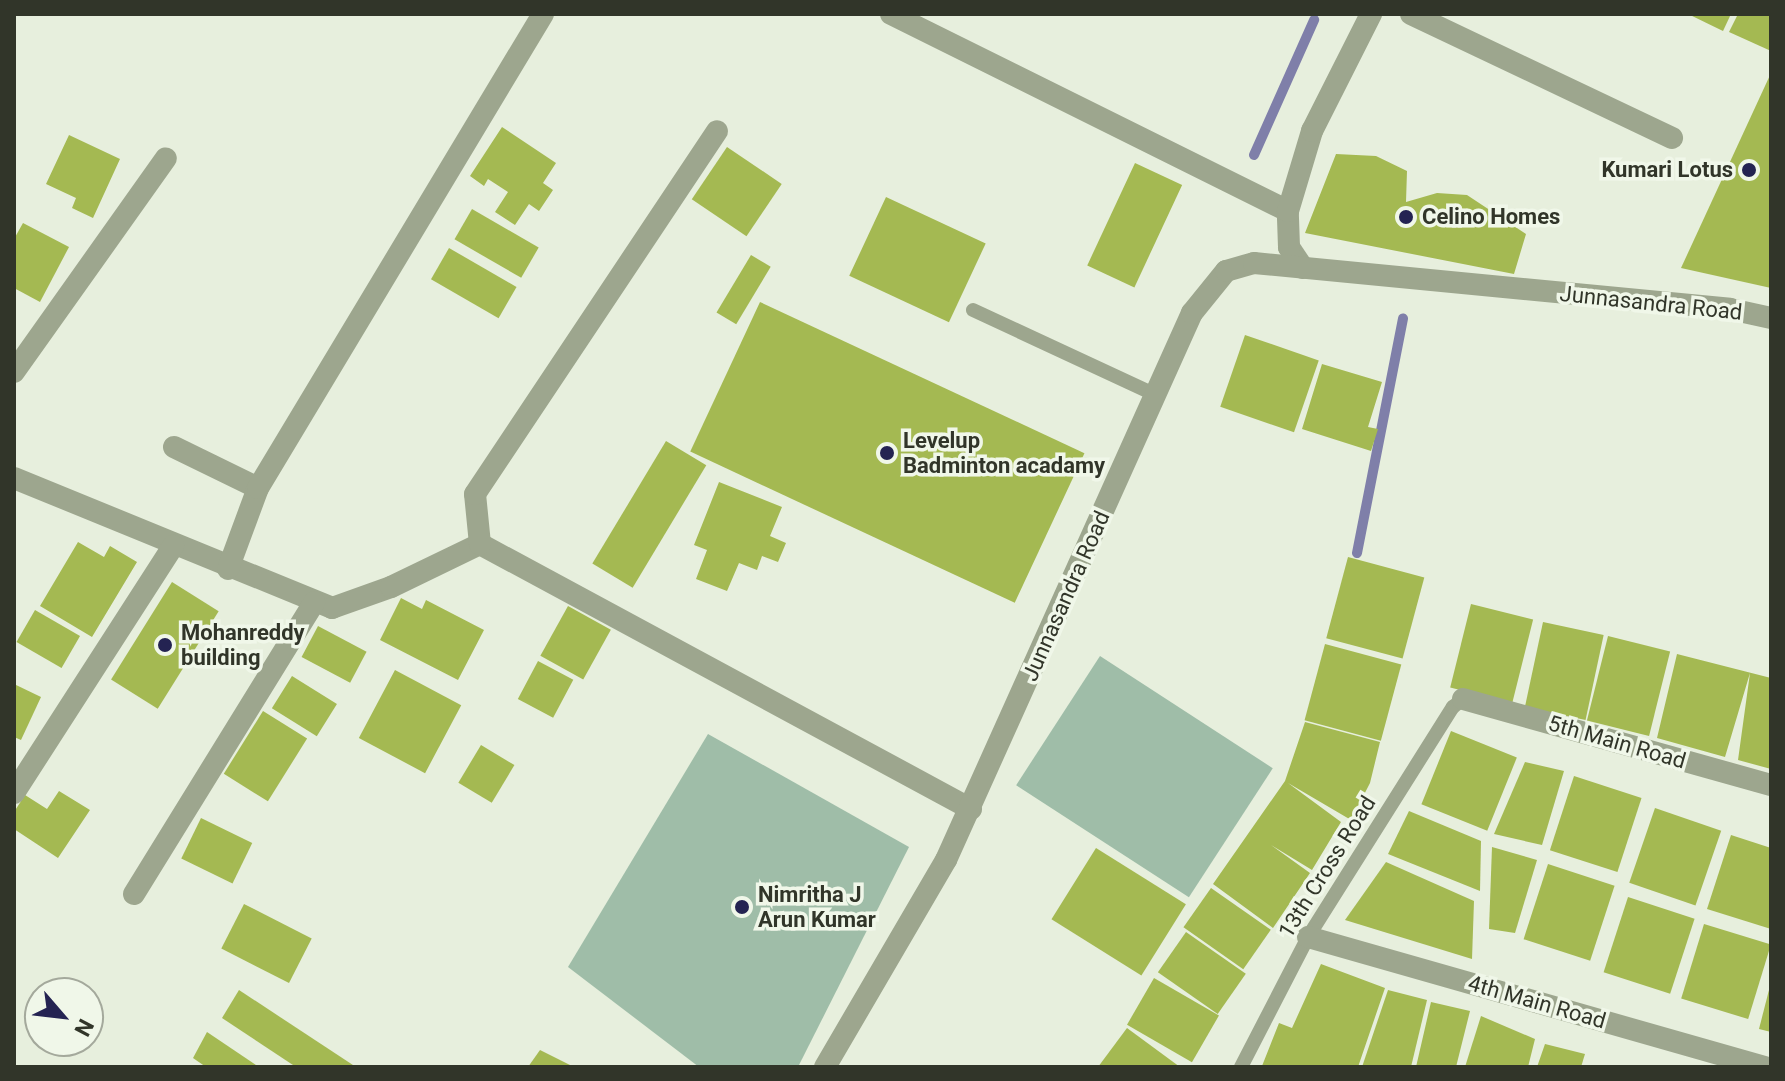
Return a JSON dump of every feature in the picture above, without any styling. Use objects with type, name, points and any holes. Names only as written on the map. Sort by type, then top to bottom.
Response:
[{"type":"street","points":[[228,569],[258,488],[543,14]]},
{"type":"street","points":[[891,14],[1288,211]]},
{"type":"street","points":[[1303,268],[1289,247],[1288,211],[1312,131],[1371,14]]},
{"type":"street","points":[[1411,14],[1672,138]]},
{"type":"street","points":[[480,544],[475,494],[717,131]]},
{"type":"street","points":[[14,372],[166,158]]},
{"type":"street","name":"Junnasandra Road","points":[[825,1067],[971,809],[1192,313],[1226,271],[1254,263],[1730,309],[1771,318]]},
{"type":"street","points":[[174,447],[258,488]]},
{"type":"street","points":[[14,478],[228,569],[332,608],[391,587],[480,544]]},
{"type":"street","points":[[480,544],[971,809]]},
{"type":"street","points":[[14,793],[173,546]]},
{"type":"street","points":[[134,894],[314,602]]},
{"type":"street","name":"5th Main Road","points":[[1463,699],[1771,785]]},
{"type":"street","name":"4th Main Road","points":[[1308,937],[1765,1067]]},
{"type":"lane","points":[[973,310],[1156,395]]},
{"type":"lane","name":"13th Cross Road","points":[[1241,1067],[1308,937],[1453,707],[1463,699]]},
{"type":"green space","points":[[1100,656],[1273,768],[1189,897],[1016,785]]},
{"type":"green space","name":"Nimritha J Arun Kumar","points":[[708,734],[909,847],[798,1067],[699,1067],[568,967]]},
{"type":"building","points":[[1688,14],[1731,14],[1723,31]]},
{"type":"building","points":[[1738,14],[1771,14],[1771,51],[1729,32]]},
{"type":"building","name":"Kumari Lotus","points":[[1771,73],[1771,288],[1681,268]]},
{"type":"building","points":[[502,127],[556,163],[543,183],[553,190],[539,211],[529,204],[515,225],[495,212],[508,192],[488,179],[484,186],[470,176]]},
{"type":"building","points":[[69,135],[120,159],[93,218],[72,208],[76,198],[46,184]]},
{"type":"building","points":[[727,147],[782,184],[746,236],[692,199]]},
{"type":"building","name":"Celino Homes","points":[[1336,154],[1376,156],[1407,171],[1406,202],[1437,193],[1467,195],[1526,234],[1514,274],[1305,233]]},
{"type":"building","points":[[1135,163],[1182,185],[1134,287],[1087,265]]},
{"type":"building","points":[[886,197],[986,243],[949,322],[849,276]]},
{"type":"building","points":[[472,209],[539,247],[521,278],[454,239]]},
{"type":"building","points":[[23,223],[69,247],[40,302],[14,288],[14,239]]},
{"type":"building","points":[[449,248],[517,287],[499,318],[431,279]]},
{"type":"building","points":[[751,255],[771,267],[736,324],[716,312]]},
{"type":"building","name":"Levelup Badminton acadamy","points":[[760,302],[1084,453],[1015,603],[690,452]]},
{"type":"building","points":[[1245,335],[1319,360],[1294,432],[1220,407]]},
{"type":"building","points":[[1322,364],[1382,382],[1368,427],[1378,429],[1371,451],[1302,429]]},
{"type":"building","points":[[666,441],[706,465],[633,588],[592,564]]},
{"type":"building","points":[[719,482],[782,507],[770,536],[786,543],[778,562],[762,556],[757,570],[739,563],[727,591],[696,579],[707,550],[694,545]]},
{"type":"building","points":[[78,542],[104,557],[110,546],[137,562],[92,637],[40,606]]},
{"type":"building","points":[[1348,557],[1424,577],[1403,659],[1326,638]]},
{"type":"building","name":"Mohanreddy building","points":[[172,582],[219,611],[158,709],[111,680]]},
{"type":"building","points":[[401,598],[422,609],[426,600],[484,630],[458,680],[380,640]]},
{"type":"building","points":[[1471,604],[1533,619],[1512,703],[1450,687]]},
{"type":"building","points":[[568,606],[611,630],[583,680],[540,656]]},
{"type":"building","points":[[35,610],[80,636],[62,668],[16,642]]},
{"type":"building","points":[[1543,622],[1604,635],[1586,720],[1525,707]]},
{"type":"building","points":[[318,626],[367,652],[350,683],[302,657]]},
{"type":"building","points":[[1608,636],[1670,651],[1649,736],[1587,720]]},
{"type":"building","points":[[1325,644],[1401,664],[1381,741],[1305,720]]},
{"type":"building","points":[[1677,654],[1771,678],[1771,769],[1738,760],[1750,673],[1725,757],[1657,738]]},
{"type":"building","points":[[538,661],[573,680],[553,718],[518,699]]},
{"type":"building","points":[[395,670],[461,705],[425,773],[359,738]]},
{"type":"building","points":[[292,676],[337,704],[317,736],[272,708]]},
{"type":"building","points":[[14,684],[41,697],[21,740],[14,737]]},
{"type":"building","points":[[263,711],[307,739],[268,801],[224,774]]},
{"type":"building","points":[[1305,722],[1380,742],[1370,783],[1351,820],[1288,783],[1341,822],[1312,870],[1271,845],[1310,873],[1273,928],[1213,884],[1285,781]]},
{"type":"building","points":[[1451,731],[1517,758],[1487,831],[1421,804]]},
{"type":"building","points":[[481,745],[514,765],[492,803],[458,783]]},
{"type":"building","points":[[1525,762],[1564,771],[1542,845],[1494,834]]},
{"type":"building","points":[[1574,776],[1642,798],[1617,872],[1550,850]]},
{"type":"building","points":[[59,791],[90,810],[58,858],[14,829],[14,812],[25,795],[47,809]]},
{"type":"building","points":[[1655,808],[1721,831],[1695,905],[1629,883]]},
{"type":"building","points":[[1409,811],[1481,841],[1480,891],[1388,854]]},
{"type":"building","points":[[201,818],[252,843],[233,883],[181,858]]},
{"type":"building","points":[[1731,835],[1771,848],[1771,929],[1707,909]]},
{"type":"building","points":[[1492,847],[1537,860],[1515,933],[1489,929]]},
{"type":"building","points":[[1096,848],[1186,904],[1141,975],[1051,919]]},
{"type":"building","points":[[1386,862],[1474,901],[1472,959],[1345,920]]},
{"type":"building","points":[[1548,864],[1615,886],[1590,961],[1524,939]]},
{"type":"building","points":[[1211,888],[1271,930],[1243,969],[1183,927]]},
{"type":"building","points":[[1628,897],[1695,919],[1670,994],[1604,972]]},
{"type":"building","points":[[244,904],[312,939],[289,983],[221,949]]},
{"type":"building","points":[[1704,924],[1771,944],[1748,1019],[1681,999]]},
{"type":"building","points":[[1186,932],[1246,974],[1218,1014],[1158,972]]},
{"type":"building","points":[[1321,964],[1385,988],[1358,1067],[1262,1066],[1279,1023],[1292,1028]]},
{"type":"building","points":[[1154,978],[1219,1016],[1192,1062],[1127,1025]]},
{"type":"building","points":[[1771,987],[1771,1032],[1759,1029]]},
{"type":"building","points":[[239,990],[356,1067],[296,1067],[222,1018]]},
{"type":"building","points":[[1388,990],[1427,1000],[1411,1067],[1362,1067]]},
{"type":"building","points":[[1431,1002],[1470,1011],[1456,1067],[1416,1067]]},
{"type":"building","points":[[1481,1016],[1535,1039],[1528,1067],[1465,1067]]},
{"type":"building","points":[[1127,1028],[1180,1067],[1098,1067]]},
{"type":"building","points":[[207,1032],[259,1067],[206,1067],[193,1058]]},
{"type":"building","points":[[1545,1044],[1585,1054],[1581,1067],[1537,1067]]},
{"type":"building","points":[[540,1050],[574,1067],[528,1067]]},
{"type":"waterway","points":[[1254,155],[1314,20]]},
{"type":"waterway","points":[[1357,553],[1403,318]]},
{"type":"place","name":"Kumari Lotus","points":[[1749,170]]},
{"type":"place","name":"Celino Homes","points":[[1406,217]]},
{"type":"place","name":"Levelup Badminton acadamy","points":[[887,453]]},
{"type":"place","name":"Mohanreddy building","points":[[165,645]]},
{"type":"place","name":"Nimritha J Arun Kumar","points":[[742,907]]}]
